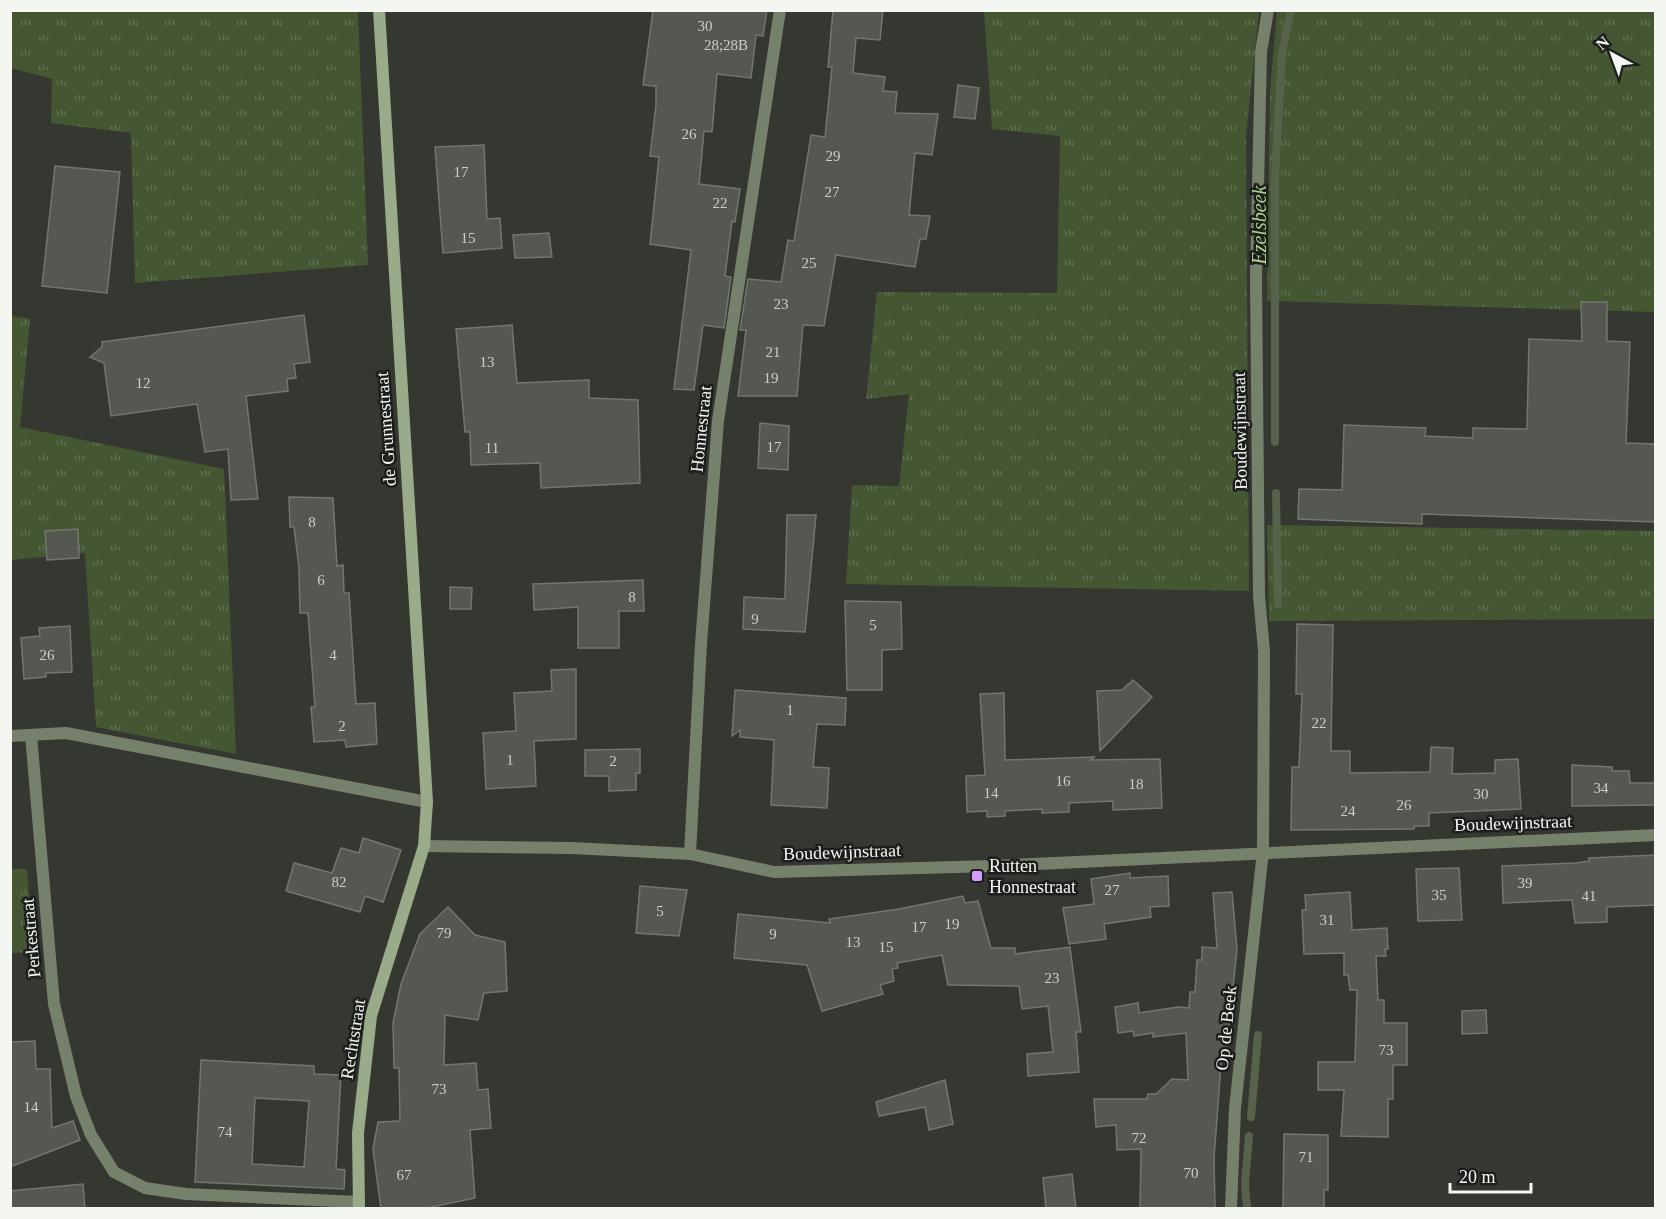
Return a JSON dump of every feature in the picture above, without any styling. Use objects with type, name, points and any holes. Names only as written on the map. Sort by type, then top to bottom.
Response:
[{"type":"street","name":"de Grunnestraat","points":[[379,10],[427,802],[424,846]]},
{"type":"street","name":"Honnestraat","points":[[690,854],[701,644],[718,421],[780,10]]},
{"type":"street","name":"Boudewijnstraat","points":[[1263,851],[1264,651],[1259,596],[1256,266],[1261,52],[1268,10]]},
{"type":"street","points":[[10,736],[66,733],[427,802]]},
{"type":"street","name":"Perkestraat","points":[[31,735],[54,1004],[76,1096],[91,1135],[114,1172],[145,1188],[186,1194],[359,1205]]},
{"type":"street","name":"Boudewijnstraat","points":[[424,846],[572,848],[690,854],[774,872],[992,866],[1263,851],[1656,835]]},
{"type":"street","name":"Rechtstraat","points":[[359,1205],[358,1133],[371,1016],[424,846]]},
{"type":"street","name":"Op de Beek","points":[[1231,1209],[1235,1108],[1263,851]]},
{"type":"green space","points":[[10,11],[358,11],[368,265],[135,283],[131,133],[51,123],[52,79],[11,68]]},
{"type":"green space","points":[[984,11],[1259,11],[1246,137],[1249,591],[846,584],[852,485],[899,486],[909,394],[866,399],[877,292],[1057,293],[1060,136],[992,129]]},
{"type":"green space","points":[[1277,11],[1655,11],[1655,312],[1267,301],[1270,91]]},
{"type":"green space","points":[[10,316],[30,319],[20,427],[224,469],[236,754],[96,727],[85,553],[11,560]]},
{"type":"green space","points":[[1267,525],[1655,531],[1655,619],[1269,621]]},
{"type":"green space","points":[[11,869],[27,869],[33,952],[11,953]]},
{"type":"building","points":[[653,10],[767,10],[763,36],[756,35],[751,78],[717,74],[712,132],[704,131],[699,184],[740,189],[735,222],[732,221],[725,276],[731,277],[724,328],[703,325],[694,390],[674,389],[691,250],[650,244],[659,157],[650,156],[656,86],[643,85]]},
{"type":"building","points":[[833,10],[883,10],[880,40],[856,38],[853,73],[885,77],[883,91],[897,92],[895,113],[938,114],[932,155],[915,153],[909,215],[930,216],[926,239],[920,239],[915,267],[836,255],[824,326],[803,325],[797,396],[738,396],[746,330],[740,330],[748,279],[781,282],[788,240],[794,241],[811,135],[825,137],[832,67],[828,67]]},
{"type":"building","points":[[958,85],[979,88],[975,119],[954,117]]},
{"type":"building","points":[[484,145],[487,219],[500,218],[502,248],[443,253],[435,147]]},
{"type":"building","points":[[55,166],[120,172],[107,293],[42,286]]},
{"type":"building","points":[[549,233],[552,257],[515,258],[513,235]]},
{"type":"building","points":[[1581,302],[1607,302],[1607,341],[1630,342],[1626,443],[1656,444],[1656,522],[1422,514],[1422,524],[1298,519],[1299,489],[1342,490],[1344,425],[1426,428],[1425,436],[1473,438],[1473,428],[1527,429],[1529,339],[1582,341]]},
{"type":"building","points":[[304,315],[310,362],[294,364],[296,378],[287,379],[288,391],[246,396],[258,499],[231,500],[228,449],[205,452],[197,404],[111,416],[104,363],[90,357],[102,347],[102,342]]},
{"type":"building","points":[[512,325],[517,383],[589,380],[589,398],[638,400],[640,483],[541,488],[540,463],[471,465],[470,432],[465,432],[456,329]]},
{"type":"building","points":[[760,423],[789,426],[788,470],[758,468]]},
{"type":"building","points":[[289,497],[333,498],[337,566],[343,565],[344,593],[349,593],[356,704],[375,703],[377,744],[346,747],[345,740],[314,742],[311,707],[315,707],[308,613],[300,613],[299,568],[294,527],[290,527]]},
{"type":"building","points":[[787,515],[816,515],[805,632],[743,629],[744,597],[785,599]]},
{"type":"building","points":[[78,529],[79,558],[47,560],[45,531]]},
{"type":"building","points":[[643,580],[644,611],[619,611],[619,648],[578,648],[578,607],[534,610],[533,584]]},
{"type":"building","points":[[450,587],[472,588],[471,609],[450,609]]},
{"type":"building","points":[[845,601],[901,602],[902,649],[882,650],[882,690],[847,690]]},
{"type":"building","points":[[1297,624],[1333,625],[1331,751],[1350,751],[1350,773],[1430,772],[1431,747],[1453,748],[1452,774],[1495,773],[1495,760],[1518,759],[1521,809],[1429,813],[1429,826],[1414,826],[1414,829],[1291,830],[1292,767],[1299,767],[1302,694],[1296,694]]},
{"type":"building","points":[[70,626],[72,672],[46,673],[46,677],[24,679],[21,638],[40,636],[39,628]]},
{"type":"building","points":[[576,669],[576,739],[534,741],[536,786],[486,789],[483,733],[516,731],[514,693],[552,691],[551,670]]},
{"type":"building","points":[[1133,680],[1152,697],[1100,751],[1097,691],[1122,690]]},
{"type":"building","points":[[735,690],[846,698],[845,725],[817,724],[813,767],[829,768],[827,808],[771,805],[774,740],[740,737],[740,730],[732,736]]},
{"type":"building","points":[[1004,693],[1005,760],[1094,757],[1091,760],[1160,759],[1162,808],[1113,810],[1113,801],[1069,803],[1069,812],[1042,813],[1042,809],[1005,811],[1005,816],[987,817],[987,811],[967,812],[966,776],[985,775],[980,694]]},
{"type":"building","points":[[640,749],[640,773],[636,773],[636,790],[609,791],[609,776],[585,776],[585,750]]},
{"type":"building","points":[[1572,765],[1612,767],[1612,771],[1629,771],[1630,783],[1656,783],[1656,805],[1572,806]]},
{"type":"building","points":[[363,838],[401,850],[383,902],[365,896],[360,912],[286,891],[294,863],[332,873],[341,848],[359,853]]},
{"type":"building","points":[[1656,855],[1656,905],[1607,907],[1607,922],[1575,923],[1572,900],[1503,903],[1502,866],[1576,863],[1589,861],[1589,858]]},
{"type":"building","points":[[1459,868],[1462,920],[1418,921],[1416,869]]},
{"type":"building","points":[[1130,873],[1130,878],[1168,876],[1169,906],[1150,907],[1151,917],[1104,924],[1106,939],[1069,944],[1063,908],[1094,904],[1091,879]]},
{"type":"building","points":[[640,886],[687,890],[679,936],[636,933]]},
{"type":"building","points":[[1232,892],[1237,950],[1226,1051],[1222,1051],[1214,1158],[1215,1209],[1140,1209],[1141,1149],[1117,1150],[1116,1125],[1096,1127],[1094,1099],[1147,1099],[1148,1094],[1156,1094],[1172,1079],[1188,1080],[1186,1033],[1153,1037],[1153,1033],[1134,1036],[1133,1031],[1118,1033],[1115,1007],[1138,1003],[1139,1013],[1178,1007],[1189,1008],[1190,992],[1195,992],[1197,960],[1202,960],[1202,947],[1217,948],[1213,893]]},
{"type":"building","points":[[1350,892],[1352,930],[1387,928],[1386,956],[1376,956],[1378,1000],[1384,1000],[1384,1023],[1407,1023],[1407,1065],[1393,1065],[1393,1099],[1388,1099],[1388,1137],[1341,1136],[1344,1090],[1318,1090],[1318,1062],[1355,1062],[1357,990],[1350,990],[1348,975],[1344,975],[1344,953],[1304,954],[1302,910],[1306,910],[1305,895]]},
{"type":"building","points":[[963,896],[965,903],[978,901],[991,948],[1015,948],[1015,954],[1070,947],[1081,1032],[1076,1032],[1079,1072],[1028,1076],[1027,1054],[1053,1052],[1048,1006],[1022,1009],[1019,986],[948,985],[942,955],[897,963],[898,968],[892,969],[894,981],[880,985],[883,994],[822,1011],[807,965],[734,958],[738,914],[830,923],[829,919],[899,909]]},
{"type":"building","points":[[448,907],[475,935],[505,942],[507,991],[484,993],[478,1020],[445,1015],[444,1065],[476,1063],[478,1090],[488,1089],[491,1128],[470,1130],[475,1198],[422,1209],[381,1209],[373,1149],[378,1122],[400,1121],[399,1068],[394,1068],[393,1023],[401,984],[420,934]]},
{"type":"building","points":[[1486,1010],[1487,1033],[1462,1034],[1462,1011]]},
{"type":"building","points":[[35,1041],[36,1069],[50,1069],[52,1128],[73,1121],[80,1140],[10,1167],[10,1042]]},
{"type":"building","points":[[201,1060],[314,1066],[314,1074],[341,1075],[336,1169],[345,1170],[344,1189],[195,1182]],"holes":[[[255,1098],[309,1101],[304,1167],[252,1164]]]},
{"type":"building","points":[[945,1080],[953,1124],[929,1130],[925,1107],[879,1116],[876,1102]]},
{"type":"building","points":[[1284,1134],[1328,1135],[1328,1190],[1324,1190],[1324,1209],[1283,1209]]},
{"type":"building","points":[[1072,1174],[1076,1209],[1046,1209],[1043,1178]]},
{"type":"building","points":[[83,1184],[85,1209],[10,1209],[10,1191]]},
{"type":"waterway","name":"Ezelsbeek","points":[[1275,442],[1275,177],[1282,52],[1291,10]]},
{"type":"waterway","name":"Ezelsbeek","points":[[1276,493],[1278,604]]},
{"type":"waterway","name":"Ezelsbeek","points":[[1251,1117],[1258,1035]]},
{"type":"waterway","name":"Ezelsbeek","points":[[1247,1208],[1245,1184],[1249,1136]]},
{"type":"place","name":"Rutten Honnestraat","points":[[977,876]]}]
